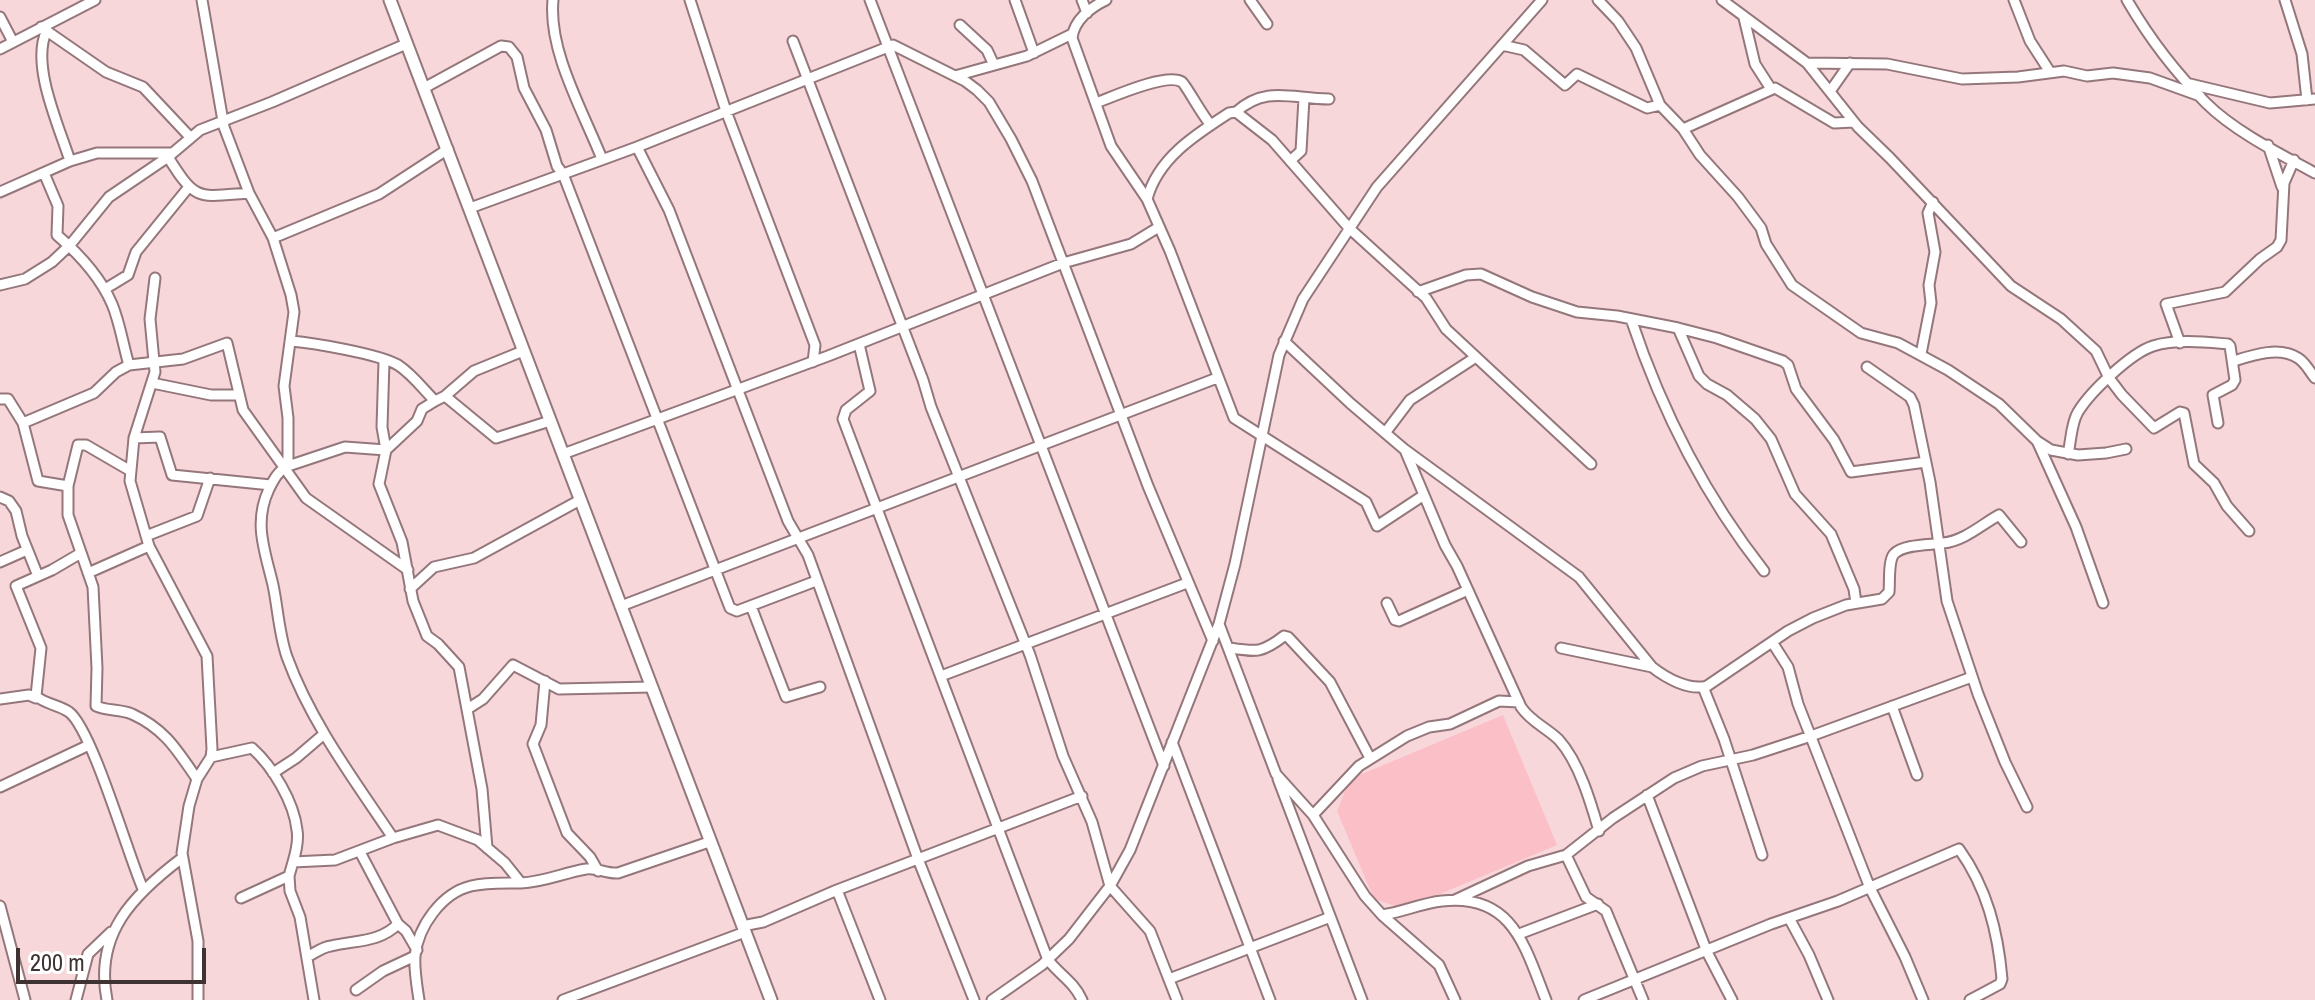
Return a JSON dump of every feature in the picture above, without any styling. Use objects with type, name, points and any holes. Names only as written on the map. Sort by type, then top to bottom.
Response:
[{"type":"main road","points":[[390,0],[771,1000]]},
{"type":"street","points":[[0,49],[95,0]]},
{"type":"street","points":[[202,0],[230,147],[249,193],[273,238],[291,295],[294,312],[284,386],[288,418],[286,467]]},
{"type":"street","points":[[553,0],[551,21],[559,53],[602,159]]},
{"type":"street","points":[[690,0],[726,111],[815,345],[813,362]]},
{"type":"street","points":[[870,0],[1164,766]]},
{"type":"street","points":[[1015,0],[1034,53]]},
{"type":"street","points":[[1082,0],[1087,13]]},
{"type":"street","points":[[1106,0],[1087,13],[1074,27],[1072,34],[1111,146],[1147,199],[1206,340],[1217,378],[1234,418],[1366,502],[1377,526],[1424,495]]},
{"type":"street","points":[[1250,0],[1267,24]]},
{"type":"street","points":[[992,1000],[1048,960],[1069,939],[1110,886],[1130,850],[1219,624],[1284,341],[1303,299],[1377,187],[1542,0]]},
{"type":"street","points":[[1598,0],[1624,28],[1636,48],[1660,105],[1683,129],[1700,155],[1761,228],[1766,244],[1792,285],[1861,333],[1898,343],[1921,354],[1999,404],[2037,441],[2058,453],[2106,453],[2126,449]]},
{"type":"street","points":[[1722,0],[1807,63],[1854,122],[2011,286],[2080,334],[2099,355],[2109,378],[2154,428],[2180,412],[2184,413],[2194,464],[2214,483],[2232,514],[2249,531]]},
{"type":"street","points":[[2014,0],[2030,41],[2050,72]]},
{"type":"street","points":[[2127,0],[2144,28],[2200,96],[2218,113],[2315,173]]},
{"type":"street","points":[[2190,84],[2270,103],[2311,100],[2302,54],[2285,0]]},
{"type":"street","points":[[0,17],[13,42]]},
{"type":"street","points":[[1744,18],[1752,57],[1771,89]]},
{"type":"street","points":[[960,25],[987,50],[994,65]]},
{"type":"street","points":[[44,29],[106,72],[143,87],[190,137]]},
{"type":"street","points":[[44,29],[42,71],[70,161]]},
{"type":"street","points":[[955,76],[1034,53],[1072,34]]},
{"type":"street","points":[[793,41],[1025,644],[1063,756],[1092,822],[1110,886],[1150,931],[1177,1000]]},
{"type":"street","points":[[0,285],[25,279],[39,271],[70,245],[109,197],[208,126],[406,44]]},
{"type":"street","points":[[1502,45],[1524,50],[1565,85],[1577,74],[1647,108],[1660,105]]},
{"type":"street","points":[[424,88],[501,46],[509,47],[517,57],[524,88],[546,130],[557,166],[563,174],[655,420],[730,608],[737,611],[816,581]]},
{"type":"street","points":[[470,208],[637,147],[887,46],[901,47],[965,81],[989,102],[1032,181],[1187,583],[1213,641]]},
{"type":"street","points":[[1807,63],[1901,65],[1962,79],[2064,71],[2093,76],[2113,73],[2150,78],[2200,96]]},
{"type":"street","points":[[1831,90],[1850,63]]},
{"type":"street","points":[[1096,103],[1141,86],[1177,80],[1184,84],[1211,125]]},
{"type":"street","points":[[1683,129],[1775,88],[1834,123],[1854,122]]},
{"type":"street","points":[[1147,199],[1155,178],[1176,151],[1229,113],[1236,112],[1260,96],[1271,94],[1329,99]]},
{"type":"street","points":[[1290,161],[1301,151],[1304,98]]},
{"type":"street","points":[[1236,112],[1272,140],[1349,228],[1430,303],[1446,329],[1591,464]]},
{"type":"street","points":[[2268,145],[2283,190]]},
{"type":"street","points":[[637,147],[669,210],[788,521],[808,555],[918,859],[974,1000]]},
{"type":"street","points":[[273,238],[379,194],[448,149]]},
{"type":"street","points":[[0,192],[70,161],[97,153],[170,155]]},
{"type":"street","points":[[170,155],[188,188],[197,194],[249,193]]},
{"type":"street","points":[[2180,343],[2166,304],[2225,292],[2277,247],[2281,240],[2283,190],[2294,160]]},
{"type":"street","points":[[44,173],[58,206],[56,233],[70,245],[105,289],[115,312],[129,365]]},
{"type":"street","points":[[105,289],[128,275],[136,252],[188,188]]},
{"type":"street","points":[[1921,354],[1931,303],[1929,285],[1935,252],[1928,213],[1933,202]]},
{"type":"street","points":[[563,454],[813,362],[1063,263],[1131,244],[1159,227]]},
{"type":"street","points":[[1418,292],[1466,275],[1481,274],[1532,297],[1577,312],[1678,328],[1729,342],[1787,363],[1796,389],[1834,440],[1851,472],[1926,462]]},
{"type":"street","points":[[155,278],[150,319],[156,362],[134,438],[129,470],[148,541],[207,656],[211,757],[197,779],[189,806],[182,858],[198,941],[198,1000]]},
{"type":"street","points":[[1631,319],[1642,353],[1694,465],[1718,509],[1764,571]]},
{"type":"street","points":[[1678,328],[1699,376],[1755,419],[1771,439],[1795,494],[1831,534],[1854,589],[1856,603]]},
{"type":"street","points":[[291,341],[326,346],[402,368],[435,401]]},
{"type":"street","points":[[1284,341],[1404,449],[1579,577],[1652,667]]},
{"type":"street","points":[[23,423],[94,393],[116,372],[129,365],[196,356],[227,343],[243,410],[310,502],[408,570]]},
{"type":"street","points":[[859,344],[870,391],[846,410],[843,419],[1048,960],[1072,982],[1082,1000]]},
{"type":"street","points":[[2068,454],[2078,412],[2109,378],[2143,350],[2161,344],[2228,344],[2234,361],[2234,383],[2213,395],[2218,423]]},
{"type":"street","points":[[815,345],[828,356]]},
{"type":"street","points":[[393,838],[324,734],[287,657],[273,583],[261,545],[261,508],[271,485],[286,467],[345,447],[386,450],[417,421],[422,409],[445,396],[474,371],[523,351]]},
{"type":"street","points":[[2234,361],[2267,352],[2293,355],[2306,364],[2315,378]]},
{"type":"street","points":[[1385,433],[1410,400],[1476,357]]},
{"type":"street","points":[[384,361],[382,427],[386,450],[379,484],[402,542],[410,589],[427,636],[459,667],[482,789],[487,848]]},
{"type":"street","points":[[1867,367],[1912,401],[1926,462],[1947,601],[2005,762],[2027,807]]},
{"type":"street","points":[[621,606],[1217,378]]},
{"type":"street","points":[[152,383],[211,395],[239,395]]},
{"type":"street","points":[[445,396],[496,438],[550,421]]},
{"type":"street","points":[[0,399],[8,399],[23,423],[38,481],[68,486]]},
{"type":"street","points":[[134,438],[160,437],[171,475],[271,485]]},
{"type":"street","points":[[2037,441],[2076,527],[2103,603]]},
{"type":"street","points":[[129,470],[81,444],[76,446],[68,486],[67,510],[94,592],[96,706],[131,714],[157,728],[197,779]]},
{"type":"street","points":[[1404,449],[1445,545],[1519,702],[1530,719],[1564,747],[1587,791],[1599,831]]},
{"type":"street","points":[[88,573],[197,516],[210,478]]},
{"type":"street","points":[[0,497],[9,501],[16,511],[38,576]]},
{"type":"street","points":[[410,589],[434,567],[474,558],[580,500]]},
{"type":"street","points":[[1561,648],[1652,667],[1673,680],[1703,687],[1813,618],[1887,596],[1892,558],[1896,553],[1978,530],[1999,515],[2021,542]]},
{"type":"street","points":[[0,562],[27,550]]},
{"type":"street","points":[[36,698],[41,648],[16,586],[81,553]]},
{"type":"street","points":[[941,676],[1187,583]]},
{"type":"street","points":[[1387,603],[1395,620],[1399,621],[1468,590]]},
{"type":"street","points":[[751,606],[786,697],[820,687]]},
{"type":"street","points":[[1219,624],[1328,918],[1362,1000]]},
{"type":"street","points":[[1230,648],[1259,651],[1284,636],[1288,637],[1330,682],[1370,758]]},
{"type":"street","points":[[1772,642],[1788,667],[1811,736],[1870,888],[1923,1000]]},
{"type":"street","points":[[469,708],[496,686],[513,665],[559,689],[652,687]]},
{"type":"street","points":[[1382,915],[1455,900],[1528,866],[1566,855],[1647,795],[1674,778],[1702,766],[1811,736],[1972,677]]},
{"type":"street","points":[[545,681],[541,725],[533,744],[567,833],[590,857],[598,871]]},
{"type":"street","points":[[1313,815],[1351,773],[1370,758],[1420,730],[1450,724],[1499,701],[1512,686]]},
{"type":"street","points":[[1703,687],[1762,855]]},
{"type":"street","points":[[0,699],[29,695],[70,713],[89,745],[143,889]]},
{"type":"street","points":[[1499,701],[1519,702]]},
{"type":"street","points":[[1892,706],[1917,775]]},
{"type":"street","points":[[273,773],[324,734]]},
{"type":"street","points":[[1172,742],[1270,1000]]},
{"type":"street","points":[[0,787],[89,745]]},
{"type":"street","points":[[211,757],[252,748],[273,773],[283,792],[298,831],[289,876],[290,891],[300,917],[314,1000]]},
{"type":"street","points":[[1276,774],[1313,815],[1365,896],[1439,965],[1455,1000]]},
{"type":"street","points":[[1647,795],[1707,952],[1732,1000]]},
{"type":"street","points":[[563,1000],[1082,796]]},
{"type":"street","points":[[293,862],[335,860],[438,825],[478,840],[505,863],[521,883]]},
{"type":"street","points":[[356,990],[416,953],[427,925],[447,896],[470,886],[547,880],[589,868],[618,873],[709,842]]},
{"type":"street","points":[[1584,1000],[1960,850],[1985,897],[1999,947],[2002,979],[2000,984],[1970,1000]]},
{"type":"street","points":[[360,852],[416,953],[419,1000]]},
{"type":"street","points":[[1566,855],[1586,897],[1606,911],[1643,1000]]},
{"type":"street","points":[[76,1000],[88,954],[113,930],[143,889],[182,858]]},
{"type":"street","points":[[241,898],[289,876]]},
{"type":"street","points":[[837,890],[880,1000]]},
{"type":"street","points":[[1455,900],[1488,906],[1500,913],[1519,934],[1546,1000]]},
{"type":"street","points":[[1519,934],[1598,904]]},
{"type":"street","points":[[0,906],[25,1000]]},
{"type":"street","points":[[1169,979],[1328,918]]},
{"type":"street","points":[[1789,918],[1828,1000]]},
{"type":"street","points":[[307,957],[327,946],[373,939],[398,924]]},
{"type":"street","points":[[107,1000],[107,949],[113,930]]},
{"type":"shaded area","points":[[1503,715],[1557,845],[1404,909],[1374,899],[1337,811],[1350,779]]}]
